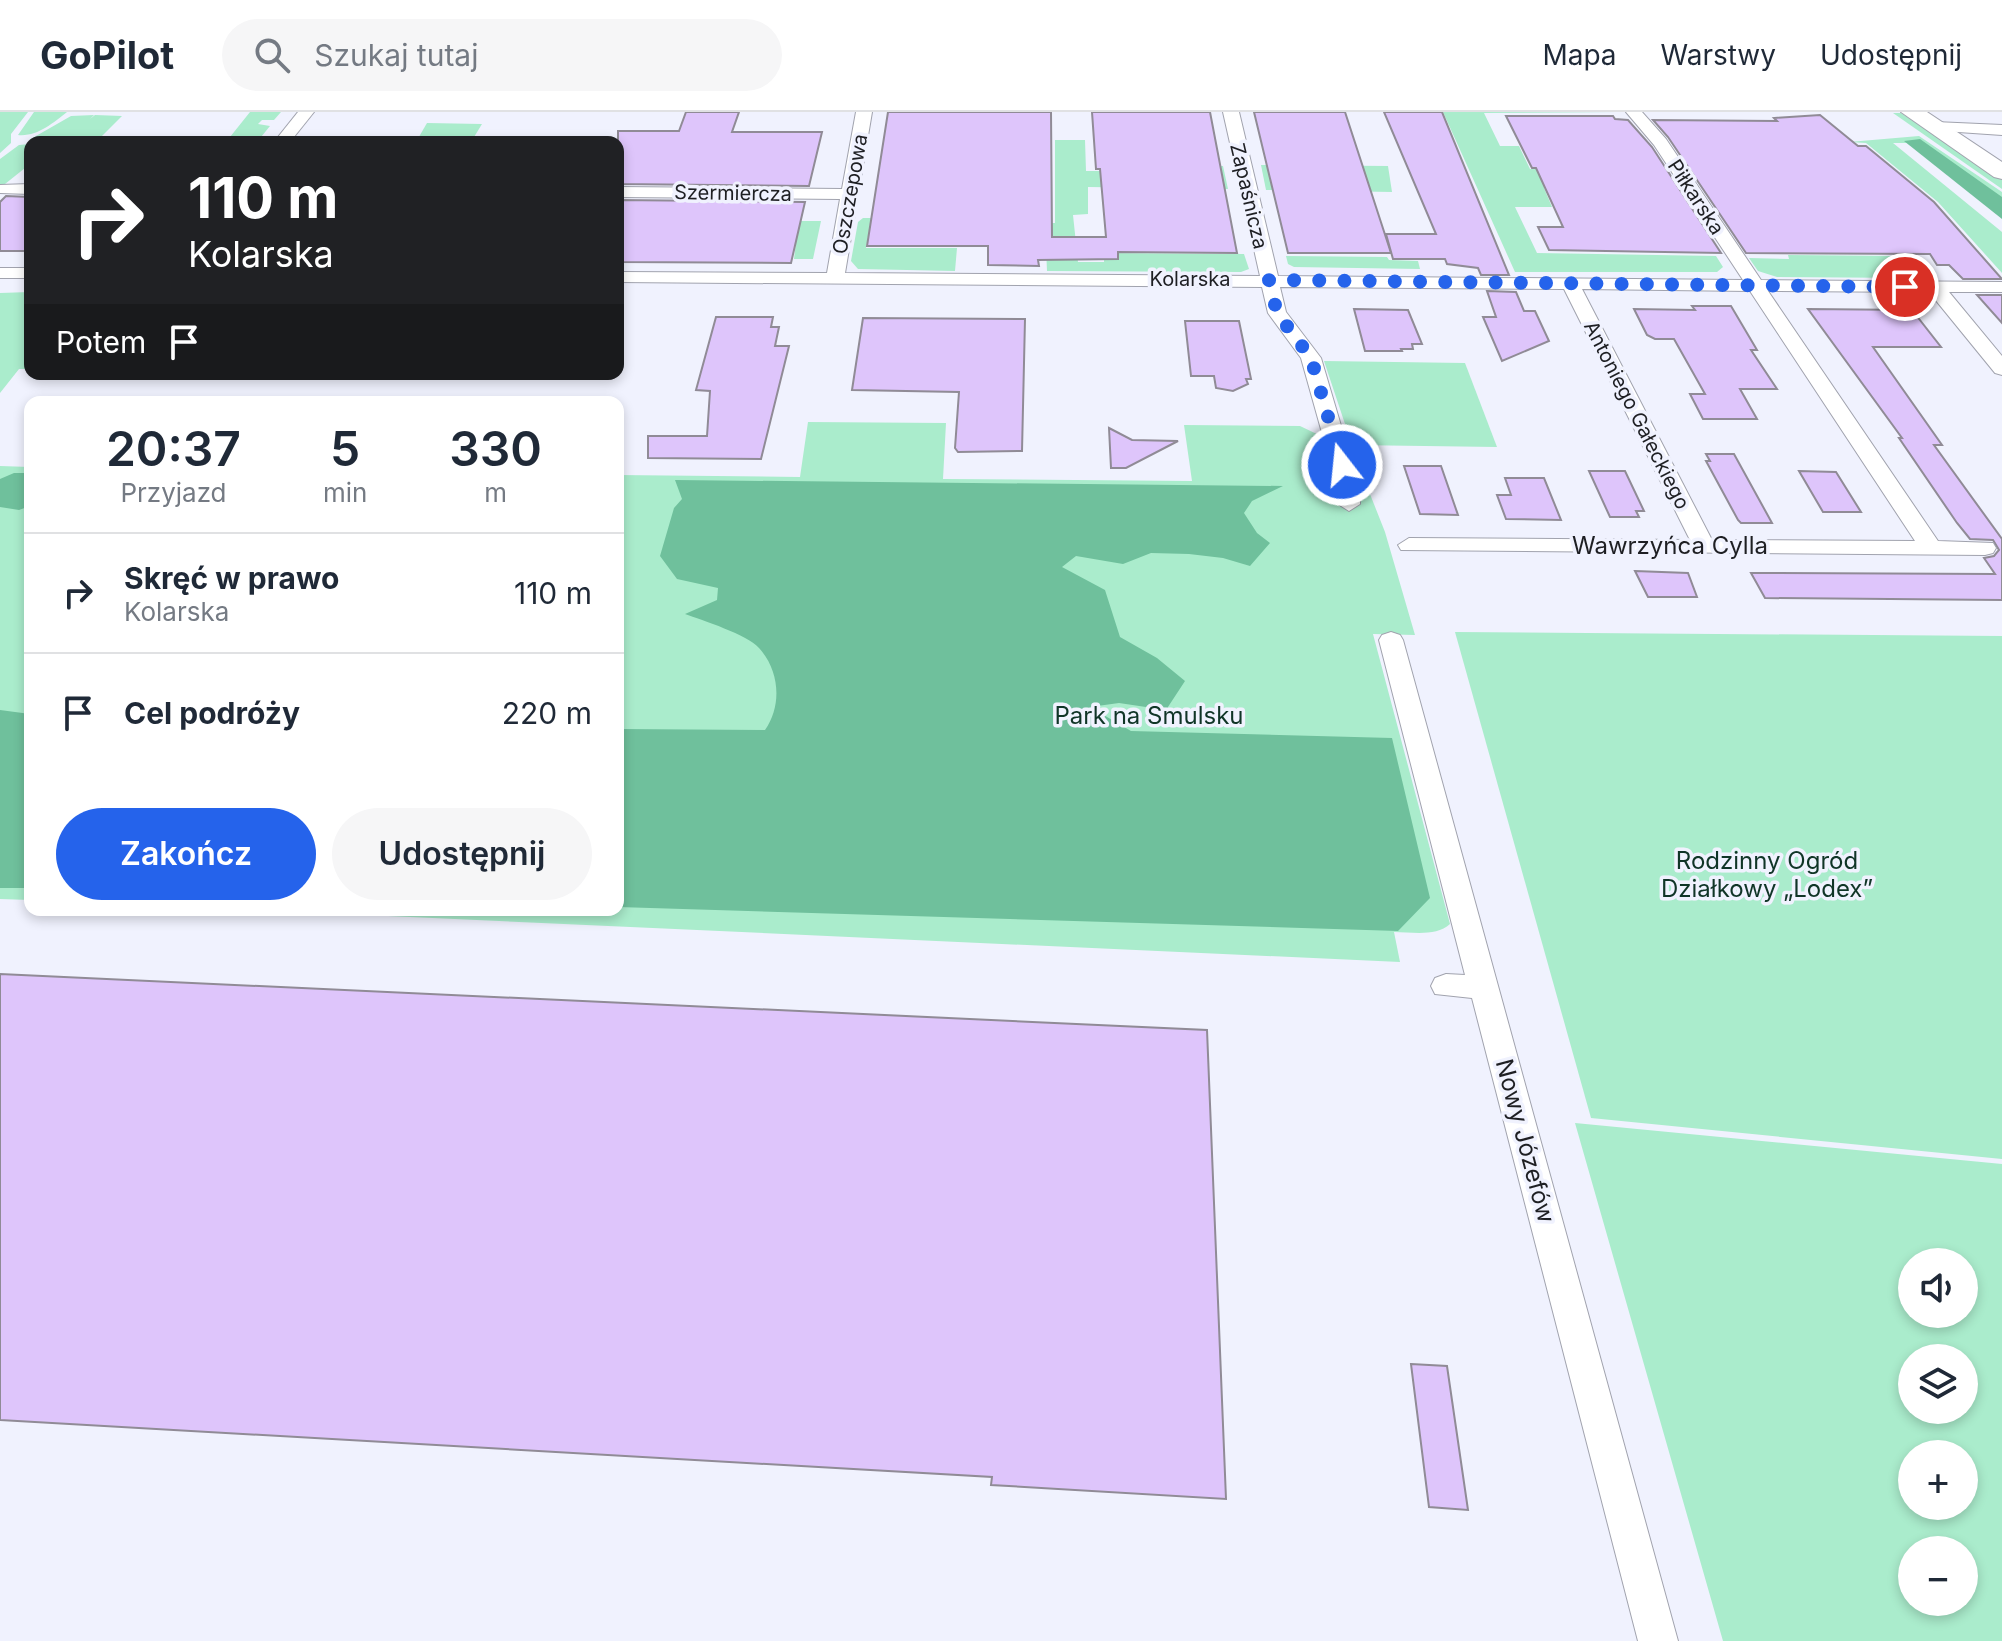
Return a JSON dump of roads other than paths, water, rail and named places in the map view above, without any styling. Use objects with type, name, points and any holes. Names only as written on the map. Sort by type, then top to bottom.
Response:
[{"type":"main road","points":[[1912,112],[2002,172]]},
{"type":"street","points":[[287,136],[306,112]]},
{"type":"street","name":"Oszczepowa","points":[[835,277],[864,112]]},
{"type":"street","name":"Zapaśnicza","points":[[1231,112],[1269,280]]},
{"type":"street","name":"Piłkarska","points":[[1634,112],[1660,142],[1754,285]]},
{"type":"street","points":[[1935,127],[2002,130]]},
{"type":"street","points":[[3,189],[24,189]]},
{"type":"street","name":"Szermiercza","points":[[624,192],[849,194]]},
{"type":"street","points":[[0,273],[24,273]]},
{"type":"street","name":"Kolarska","points":[[624,277],[2002,287]]},
{"type":"street","points":[[1269,280],[1277,313],[1311,358],[1349,490],[1349,504]]},
{"type":"street","name":"Antoniego Gałeckiego","points":[[1570,283],[1704,546]]},
{"type":"street","points":[[1754,285],[1931,548]]},
{"type":"street","points":[[1935,287],[2002,369]]},
{"type":"street","name":"Wawrzyńca Cylla","points":[[1409,545],[1985,548]]},
{"type":"street","name":"Nowy Józefów","points":[[1391,640],[1658,1641]]},
{"type":"street","points":[[1446,986],[1484,987]]},
{"type":"park label","name":"Park na Smulsku","points":[[1149,716]]},
{"type":"park label","name":"Rodzinny Ogród Działkowy „Lodex”","points":[[1767,875]]}]
